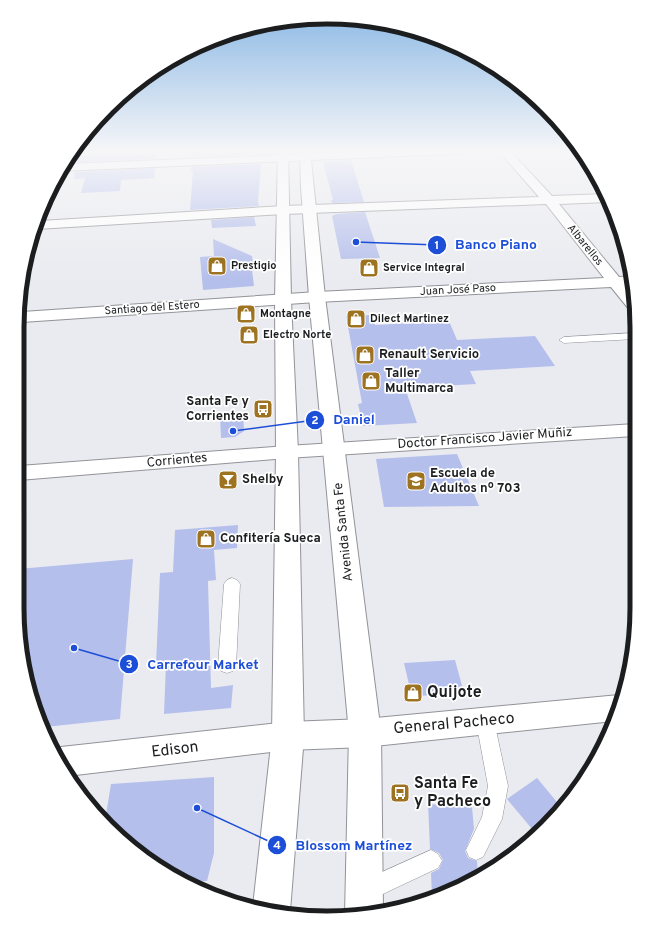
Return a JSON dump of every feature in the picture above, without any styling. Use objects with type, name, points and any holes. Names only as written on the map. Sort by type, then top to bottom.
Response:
[{"type":"street","points":[[272,906],[288,736],[287,452],[283,300],[283,194]]},
{"type":"street","name":"Avenida Santa Fe","points":[[308,194],[317,297],[335,448],[365,733],[364,903]]},
{"type":"street","name":"Albarellos","points":[[543,194],[628,297]]},
{"type":"street","points":[[42,225],[284,210],[601,198]]},
{"type":"street","name":"Juan José Paso","points":[[283,300],[626,281]]},
{"type":"street","name":"Santiago del Estero","points":[[25,317],[283,300]]},
{"type":"street","name":"Doctor Francisco Javier Muñiz","points":[[335,448],[630,430]]},
{"type":"street","name":"Corrientes","points":[[24,474],[335,448]]},
{"type":"street","name":"General Pacheco","points":[[288,736],[365,733],[613,709]]},
{"type":"street","name":"Edison","points":[[66,761],[288,736]]},
{"type":"lane","points":[[564,340],[630,336]]},
{"type":"lane","points":[[227,666],[232,584]]},
{"type":"lane","points":[[476,850],[492,819],[498,786],[485,721]]},
{"type":"lane","points":[[364,903],[431,861]]},
{"type":"building","points":[[191,194],[259,194],[259,206],[190,210]]},
{"type":"building","points":[[331,194],[361,194],[364,202],[332,203],[331,200],[333,200]]},
{"type":"building","points":[[365,212],[380,258],[341,259],[332,216],[336,214]]},
{"type":"building","points":[[254,217],[256,226],[212,228],[211,220]]},
{"type":"building","points":[[213,239],[252,256],[254,286],[203,290],[200,257],[214,256]]},
{"type":"building","points":[[372,315],[375,325],[449,321],[457,340],[535,336],[555,366],[470,371],[476,384],[405,388],[417,423],[363,426],[358,404],[362,403],[346,316]]},
{"type":"building","points":[[243,413],[244,431],[235,437],[221,438],[220,415]]},
{"type":"building","points":[[457,454],[479,506],[384,507],[376,459]]},
{"type":"building","points":[[238,525],[237,548],[214,550],[216,580],[208,581],[211,688],[233,685],[231,708],[164,714],[166,664],[156,665],[160,573],[173,572],[175,530]]},
{"type":"building","points":[[133,559],[120,719],[48,727],[34,686],[27,648],[24,608],[24,568]]},
{"type":"building","points":[[455,660],[464,693],[418,696],[410,689],[404,663]]},
{"type":"building","points":[[214,777],[214,853],[207,881],[197,882],[159,860],[127,836],[106,815],[111,784]]},
{"type":"building","points":[[537,778],[558,804],[533,830],[507,799]]},
{"type":"building","points":[[428,804],[472,807],[474,829],[465,851],[468,858],[477,861],[478,870],[461,880],[432,892],[431,873],[439,869],[443,860],[439,853],[430,849]]},
{"type":"place","name":"Banco Piano","points":[[356,242]]},
{"type":"place","name":"Prestigio","points":[[217,266]]},
{"type":"place","name":"Service Integral","points":[[369,268]]},
{"type":"place","name":"Montagne","points":[[246,314]]},
{"type":"place","name":"Dilect Martinez","points":[[356,319]]},
{"type":"place","name":"Electro Norte","points":[[249,335]]},
{"type":"place","name":"Renault Servicio","points":[[365,355]]},
{"type":"place","name":"Taller Multimarca","points":[[371,381]]},
{"type":"place","name":"Santa Fe y Corrientes","points":[[263,409]]},
{"type":"place","name":"Daniel","points":[[233,431]]},
{"type":"place","name":"Shelby","points":[[228,480]]},
{"type":"place","name":"Escuela de Adultos nº 703","points":[[416,481]]},
{"type":"place","name":"Confitería Sueca","points":[[206,539]]},
{"type":"place","name":"Carrefour Market","points":[[74,648]]},
{"type":"place","name":"Quijote","points":[[413,693]]},
{"type":"place","name":"Santa Fe y Pacheco","points":[[400,793]]},
{"type":"place","name":"Blossom Martínez","points":[[197,808]]}]
